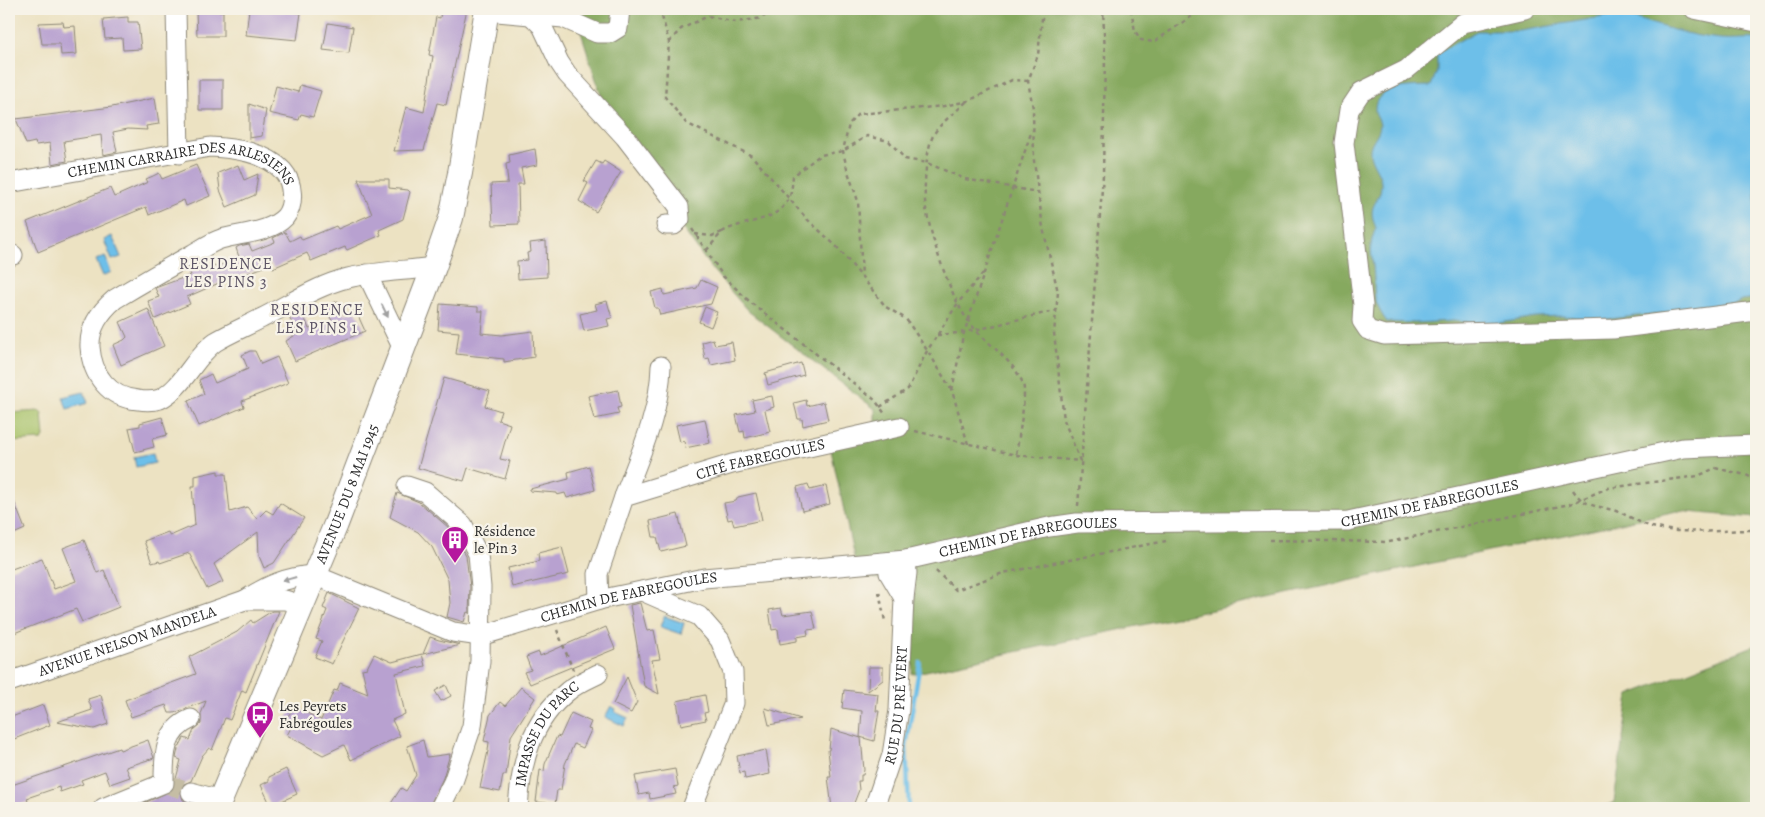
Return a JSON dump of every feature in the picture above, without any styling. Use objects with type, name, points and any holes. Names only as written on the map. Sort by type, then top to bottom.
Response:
[{"type":"main road","name":"AVENUE DU 8 MAI 1945","points":[[218,804],[336,524],[434,267],[450,218],[460,173],[487,10]]},
{"type":"street","points":[[176,9],[179,154]]},
{"type":"street","points":[[487,10],[563,18],[597,33],[610,33],[618,28],[620,9]]},
{"type":"street","points":[[1525,9],[1463,23],[1406,70],[1361,92],[1349,110],[1344,143],[1363,305],[1362,321],[1368,330],[1384,335],[1613,329],[1756,311]]},
{"type":"street","points":[[1694,9],[1756,22]]},
{"type":"street","points":[[532,16],[542,26],[558,62],[567,74],[625,137],[679,207],[681,213],[677,223],[666,225]]},
{"type":"street","name":"CHEMIN CARRAIRE DES ARLESIENS","points":[[9,183],[210,147],[228,148],[265,158],[277,164],[288,176],[292,190],[290,204],[286,216],[274,225],[219,239],[115,299],[104,309],[93,326],[90,346],[93,367],[102,382],[112,393],[126,399],[147,401],[160,399],[175,387],[197,359],[216,342],[324,287],[347,278],[367,274],[434,267]]},
{"type":"street","points":[[367,274],[403,349]]},
{"type":"street","points":[[599,600],[598,574],[655,412],[660,389],[661,366]]},
{"type":"street","name":"CITÉ FABREGOULES","points":[[624,498],[732,464],[899,427]]},
{"type":"street","name":"CHEMIN DE FABREGOULES","points":[[314,575],[453,632],[480,636],[599,600],[704,578],[897,561],[1049,527],[1077,523],[1348,521],[1684,448],[1756,445]]},
{"type":"street","points":[[407,486],[425,492],[448,510],[463,525],[478,554],[481,587],[480,661],[472,726],[447,806]]},
{"type":"street","name":"RUE DU PRÉ VERT","points":[[874,808],[892,755],[900,710],[904,598],[907,573],[897,561]]},
{"type":"street","name":"AVENUE NELSON MANDELA","points":[[9,682],[245,600],[264,587],[293,576],[314,575]]},
{"type":"street","points":[[642,591],[699,616],[720,640],[733,672],[734,703],[692,808]]},
{"type":"street","name":"AVENUE NELSON MANDELA","points":[[245,600],[285,600],[302,605]]},
{"type":"street","name":"IMPASSE DU PARC","points":[[518,808],[519,783],[526,750],[543,718],[568,691],[598,674]]},
{"type":"street","points":[[103,808],[164,783],[164,757],[171,734],[178,724],[191,719]]},
{"type":"street","points":[[191,792],[218,804]]},
{"type":"path","points":[[620,9],[665,9]]},
{"type":"path","points":[[669,42],[681,29],[708,16],[736,22],[762,18],[773,9]]},
{"type":"path","points":[[1043,9],[1038,55],[1028,81],[1033,108],[1034,161],[1044,228],[1058,292],[1054,334],[1064,420],[1080,461]]},
{"type":"path","points":[[1077,523],[1080,461],[1103,175],[1105,55],[1103,9]]},
{"type":"path","points":[[1131,9],[1135,31],[1142,40],[1154,42],[1202,9]]},
{"type":"path","points":[[659,10],[669,42],[665,97],[686,123],[752,156],[789,199],[837,247],[886,307],[906,319],[952,391],[968,444]]},
{"type":"path","points":[[862,277],[858,201],[846,170],[843,151],[849,124],[858,114],[944,106],[968,101],[1012,80],[1028,81]]},
{"type":"path","points":[[968,101],[934,134],[928,163],[925,201],[930,224],[958,303],[968,321],[976,330],[1010,365],[1018,370],[1024,387],[1016,455]]},
{"type":"path","points":[[952,391],[964,333],[1033,128]]},
{"type":"path","points":[[695,234],[712,236],[735,224],[773,217],[789,199],[793,176],[820,155],[843,151],[867,136],[889,141],[905,159],[928,163],[965,179],[1038,192]]},
{"type":"path","points":[[681,213],[723,276],[750,302],[874,400],[899,427],[1016,455],[1080,461]]},
{"type":"path","points":[[706,251],[722,232]]},
{"type":"path","points":[[880,407],[908,389],[937,334],[958,303],[985,271]]},
{"type":"path","points":[[937,334],[964,333],[1056,311]]},
{"type":"path","points":[[1563,474],[1580,500],[1596,507],[1616,511],[1652,527],[1679,530],[1756,530]]},
{"type":"path","points":[[551,615],[579,685]]},
{"type":"green space","points":[[579,9],[1756,9],[1756,518],[1677,511],[912,674],[915,585],[858,576],[828,436],[875,425],[875,409],[748,311],[711,268],[612,130],[575,13]]},
{"type":"green space","points":[[39,411],[42,414],[44,437],[42,440],[9,442],[9,413]]},
{"type":"green space","points":[[1756,645],[1756,808],[1603,808],[1614,802],[1629,695]]},
{"type":"water","points":[[1621,14],[1696,35],[1721,39],[1756,39],[1756,298],[1742,300],[1729,306],[1600,320],[1563,316],[1536,317],[1494,324],[1453,321],[1387,322],[1376,301],[1371,251],[1372,238],[1376,228],[1372,213],[1381,189],[1379,175],[1370,153],[1370,149],[1380,129],[1380,123],[1375,111],[1376,102],[1388,91],[1405,87],[1431,86],[1437,71],[1437,53],[1477,31],[1520,31]]},
{"type":"water","points":[[112,236],[121,257],[112,260],[104,240]]},
{"type":"water","points":[[105,256],[111,272],[103,276],[96,260]]},
{"type":"water","points":[[84,392],[88,403],[67,409],[63,397]]},
{"type":"water","points":[[153,453],[155,463],[136,467],[134,457]]},
{"type":"water","points":[[664,616],[684,623],[681,634],[660,627]]},
{"type":"water","points":[[611,706],[616,709],[615,712],[628,718],[624,726],[605,717]]},
{"type":"building","points":[[249,9],[301,13],[297,40],[246,35]]},
{"type":"building","points":[[441,9],[467,9],[446,105],[437,103],[424,150],[394,151],[406,107],[424,112],[433,56],[429,55],[436,17],[440,18]]},
{"type":"building","points":[[196,11],[223,11],[223,36],[197,36]]},
{"type":"building","points":[[128,17],[128,22],[138,22],[141,49],[123,50],[122,38],[105,39],[103,19]]},
{"type":"building","points":[[63,22],[64,27],[75,26],[77,54],[61,55],[60,44],[42,44],[39,23]]},
{"type":"building","points":[[328,23],[353,27],[349,53],[323,50]]},
{"type":"building","points":[[199,80],[223,80],[223,110],[199,110]]},
{"type":"building","points":[[300,85],[321,91],[313,117],[301,114],[299,120],[269,113],[276,86],[298,92]]},
{"type":"building","points":[[155,98],[159,124],[146,126],[147,130],[128,129],[113,132],[117,152],[103,155],[101,135],[64,141],[67,161],[52,164],[50,143],[36,145],[35,142],[26,144],[16,119],[112,107]]},
{"type":"building","points":[[249,104],[266,110],[262,136],[249,138]]},
{"type":"building","points":[[535,149],[537,165],[521,168],[524,184],[518,184],[519,224],[493,225],[491,184],[508,183],[506,164],[510,163],[509,155]]},
{"type":"building","points":[[596,161],[602,164],[604,161],[621,172],[596,212],[579,201],[588,183],[584,181]]},
{"type":"building","points":[[196,165],[210,196],[186,206],[184,200],[149,215],[146,207],[38,252],[27,222],[110,188],[114,197],[148,182],[146,179],[159,173],[162,179]]},
{"type":"building","points":[[238,165],[244,180],[258,174],[255,195],[227,207],[220,190],[218,173]]},
{"type":"building","points":[[358,179],[389,179],[389,188],[408,190],[410,192],[403,219],[379,230],[381,235],[347,250],[345,247],[311,261],[307,253],[273,268],[271,264],[236,278],[235,276],[187,297],[190,304],[155,319],[148,301],[159,297],[155,288],[191,275],[188,269],[200,263],[203,269],[215,265],[216,267],[239,257],[236,248],[239,246],[249,244],[252,251],[275,242],[273,238],[285,232],[290,241],[300,236],[302,240],[336,226],[338,229],[372,214]]},
{"type":"building","points":[[546,241],[547,277],[518,279],[517,261],[528,260],[527,253],[531,252],[530,243]]},
{"type":"building","points":[[701,280],[717,287],[711,304],[660,315],[658,308],[655,308],[651,292],[663,289],[664,295],[697,288]]},
{"type":"building","points":[[338,301],[344,314],[356,311],[365,331],[295,361],[286,341],[297,334],[289,317],[302,311],[309,329],[332,321],[325,306]]},
{"type":"building","points":[[607,301],[612,318],[607,319],[609,326],[584,331],[580,314],[597,310],[595,304]]},
{"type":"building","points":[[440,304],[478,307],[478,311],[483,311],[481,333],[502,335],[533,331],[534,357],[504,362],[504,359],[456,354],[459,332],[438,330]]},
{"type":"building","points":[[705,307],[717,312],[711,327],[699,322]]},
{"type":"building","points":[[148,309],[164,346],[121,365],[113,345],[127,337],[120,322]]},
{"type":"building","points":[[713,339],[715,345],[732,342],[735,360],[711,365],[709,358],[705,359],[702,342]]},
{"type":"building","points":[[255,351],[261,364],[277,357],[288,383],[242,401],[244,407],[199,426],[188,401],[204,394],[199,380],[211,374],[215,383],[248,369],[242,355]]},
{"type":"building","points":[[801,363],[804,375],[768,385],[765,373]]},
{"type":"building","points":[[444,378],[490,391],[485,406],[501,411],[498,420],[510,424],[500,459],[510,461],[505,479],[468,468],[464,481],[418,468]]},
{"type":"building","points":[[618,390],[621,407],[617,408],[619,414],[594,419],[588,396]]},
{"type":"building","points":[[772,396],[774,407],[765,410],[770,432],[745,438],[744,431],[740,432],[736,415],[755,411],[752,400]]},
{"type":"building","points":[[806,400],[807,406],[824,402],[828,420],[803,426],[802,419],[798,419],[794,403]]},
{"type":"building","points":[[162,417],[167,435],[152,439],[154,447],[135,452],[129,428],[140,426],[140,423]]},
{"type":"building","points":[[705,419],[710,443],[685,448],[684,441],[680,442],[676,425]]},
{"type":"building","points":[[589,466],[595,490],[567,498],[565,493],[557,495],[557,493],[530,491],[530,489],[569,479],[568,472]]},
{"type":"building","points":[[218,471],[218,474],[226,474],[230,512],[247,507],[257,519],[266,510],[273,514],[280,503],[304,518],[274,563],[264,568],[259,556],[258,532],[214,564],[223,582],[207,589],[189,553],[160,563],[159,561],[152,563],[144,541],[168,532],[170,536],[195,525],[192,486],[195,486],[195,476]]},
{"type":"building","points":[[808,484],[810,490],[826,486],[830,504],[802,511],[797,487]]},
{"type":"building","points":[[9,489],[25,529],[9,536]]},
{"type":"building","name":"Résidence le Pin 3","points":[[397,493],[419,502],[449,528],[466,556],[470,587],[469,613],[467,612],[464,622],[447,617],[450,603],[448,580],[432,547],[418,532],[390,517]]},
{"type":"building","points":[[756,493],[762,520],[734,526],[732,519],[728,520],[724,503],[736,501],[738,497]]},
{"type":"building","points":[[678,514],[686,546],[661,552],[657,537],[653,537],[650,521]]},
{"type":"building","points":[[84,540],[97,573],[104,570],[119,607],[82,622],[76,609],[9,635],[9,570],[42,558],[54,589],[76,581],[63,548]]},
{"type":"building","points":[[562,547],[569,574],[512,587],[508,568],[539,561],[538,553]]},
{"type":"building","points":[[329,593],[359,608],[332,664],[315,657],[322,641],[316,639],[327,610],[323,608]]},
{"type":"building","points":[[640,603],[647,631],[654,630],[660,659],[652,660],[659,694],[644,686],[630,605]]},
{"type":"building","points":[[781,608],[783,615],[812,611],[816,629],[807,630],[808,635],[797,637],[797,641],[780,644],[778,629],[772,630],[769,610]]},
{"type":"building","points":[[272,611],[279,611],[246,692],[242,690],[230,720],[225,718],[212,750],[209,748],[202,756],[191,781],[184,784],[180,789],[183,800],[204,808],[133,808],[173,790],[181,760],[176,758],[178,749],[184,738],[190,740],[194,730],[201,724],[201,714],[206,701],[174,713],[169,713],[166,705],[131,717],[125,700],[196,674],[189,657],[237,632],[251,620],[253,623]]},
{"type":"building","points":[[606,627],[615,649],[530,684],[524,672],[531,670],[526,657],[539,652],[540,656]]},
{"type":"building","points":[[430,637],[439,640],[460,645],[423,654]]},
{"type":"building","points":[[374,654],[392,662],[422,654],[425,666],[396,673],[405,714],[392,720],[400,736],[351,760],[344,745],[323,755],[287,735],[291,728],[283,724],[295,707],[321,720],[334,690],[337,691],[340,683],[368,694],[362,669],[367,668]]},
{"type":"building","points":[[869,667],[883,667],[883,680],[868,691]]},
{"type":"building","points":[[627,677],[637,702],[631,713],[613,704]]},
{"type":"building","points":[[446,685],[451,696],[441,701],[435,691]]},
{"type":"building","points":[[521,687],[535,698],[511,736],[506,775],[503,775],[500,792],[480,788],[488,751],[489,742],[484,741],[490,715],[500,702],[505,706]]},
{"type":"building","points":[[844,690],[878,694],[876,711],[879,711],[874,741],[860,737],[862,711],[842,708]]},
{"type":"building","points":[[101,695],[108,724],[94,729],[57,722],[92,710],[88,699]]},
{"type":"building","points":[[705,695],[708,712],[704,713],[706,720],[681,725],[677,701]]},
{"type":"building","points":[[43,705],[50,725],[9,741],[9,718]]},
{"type":"building","points":[[765,708],[801,719],[769,725]]},
{"type":"building","points":[[571,713],[591,722],[588,729],[591,730],[583,748],[574,744],[565,764],[561,790],[557,790],[555,804],[536,802],[540,770],[544,771],[557,736],[560,737]]},
{"type":"building","points":[[831,729],[861,738],[864,770],[863,775],[861,775],[861,781],[858,781],[859,790],[852,808],[832,808],[828,777],[831,777],[828,750]]},
{"type":"building","points":[[148,740],[154,758],[126,767],[130,777],[110,784],[105,771],[81,780],[83,784],[60,792],[59,787],[27,798],[28,802],[9,808],[9,786],[119,748],[120,750]]},
{"type":"building","points":[[423,740],[427,757],[450,754],[443,778],[429,807],[388,808],[401,788],[406,791],[416,775],[407,746]]},
{"type":"building","points":[[766,750],[770,774],[745,779],[744,772],[740,773],[737,756]]},
{"type":"building","points":[[286,769],[297,794],[271,806],[261,785],[269,781],[269,777]]},
{"type":"building","points":[[675,769],[678,786],[674,787],[676,794],[650,799],[649,793],[639,795],[635,776]]},
{"type":"waterway","points":[[909,808],[906,747],[920,663]]},
{"type":"tunnel","points":[[164,783],[191,792]]},
{"type":"place","name":"Résidence le Pin 3","points":[[455,564]]},
{"type":"place","name":"Les Peyrets Fabrégoules","points":[[260,739]]},
{"type":"district","name":"RESIDENCE LES PINS 3","points":[[226,272]]},
{"type":"district","name":"RESIDENCE LES PINS 1","points":[[317,318]]}]
